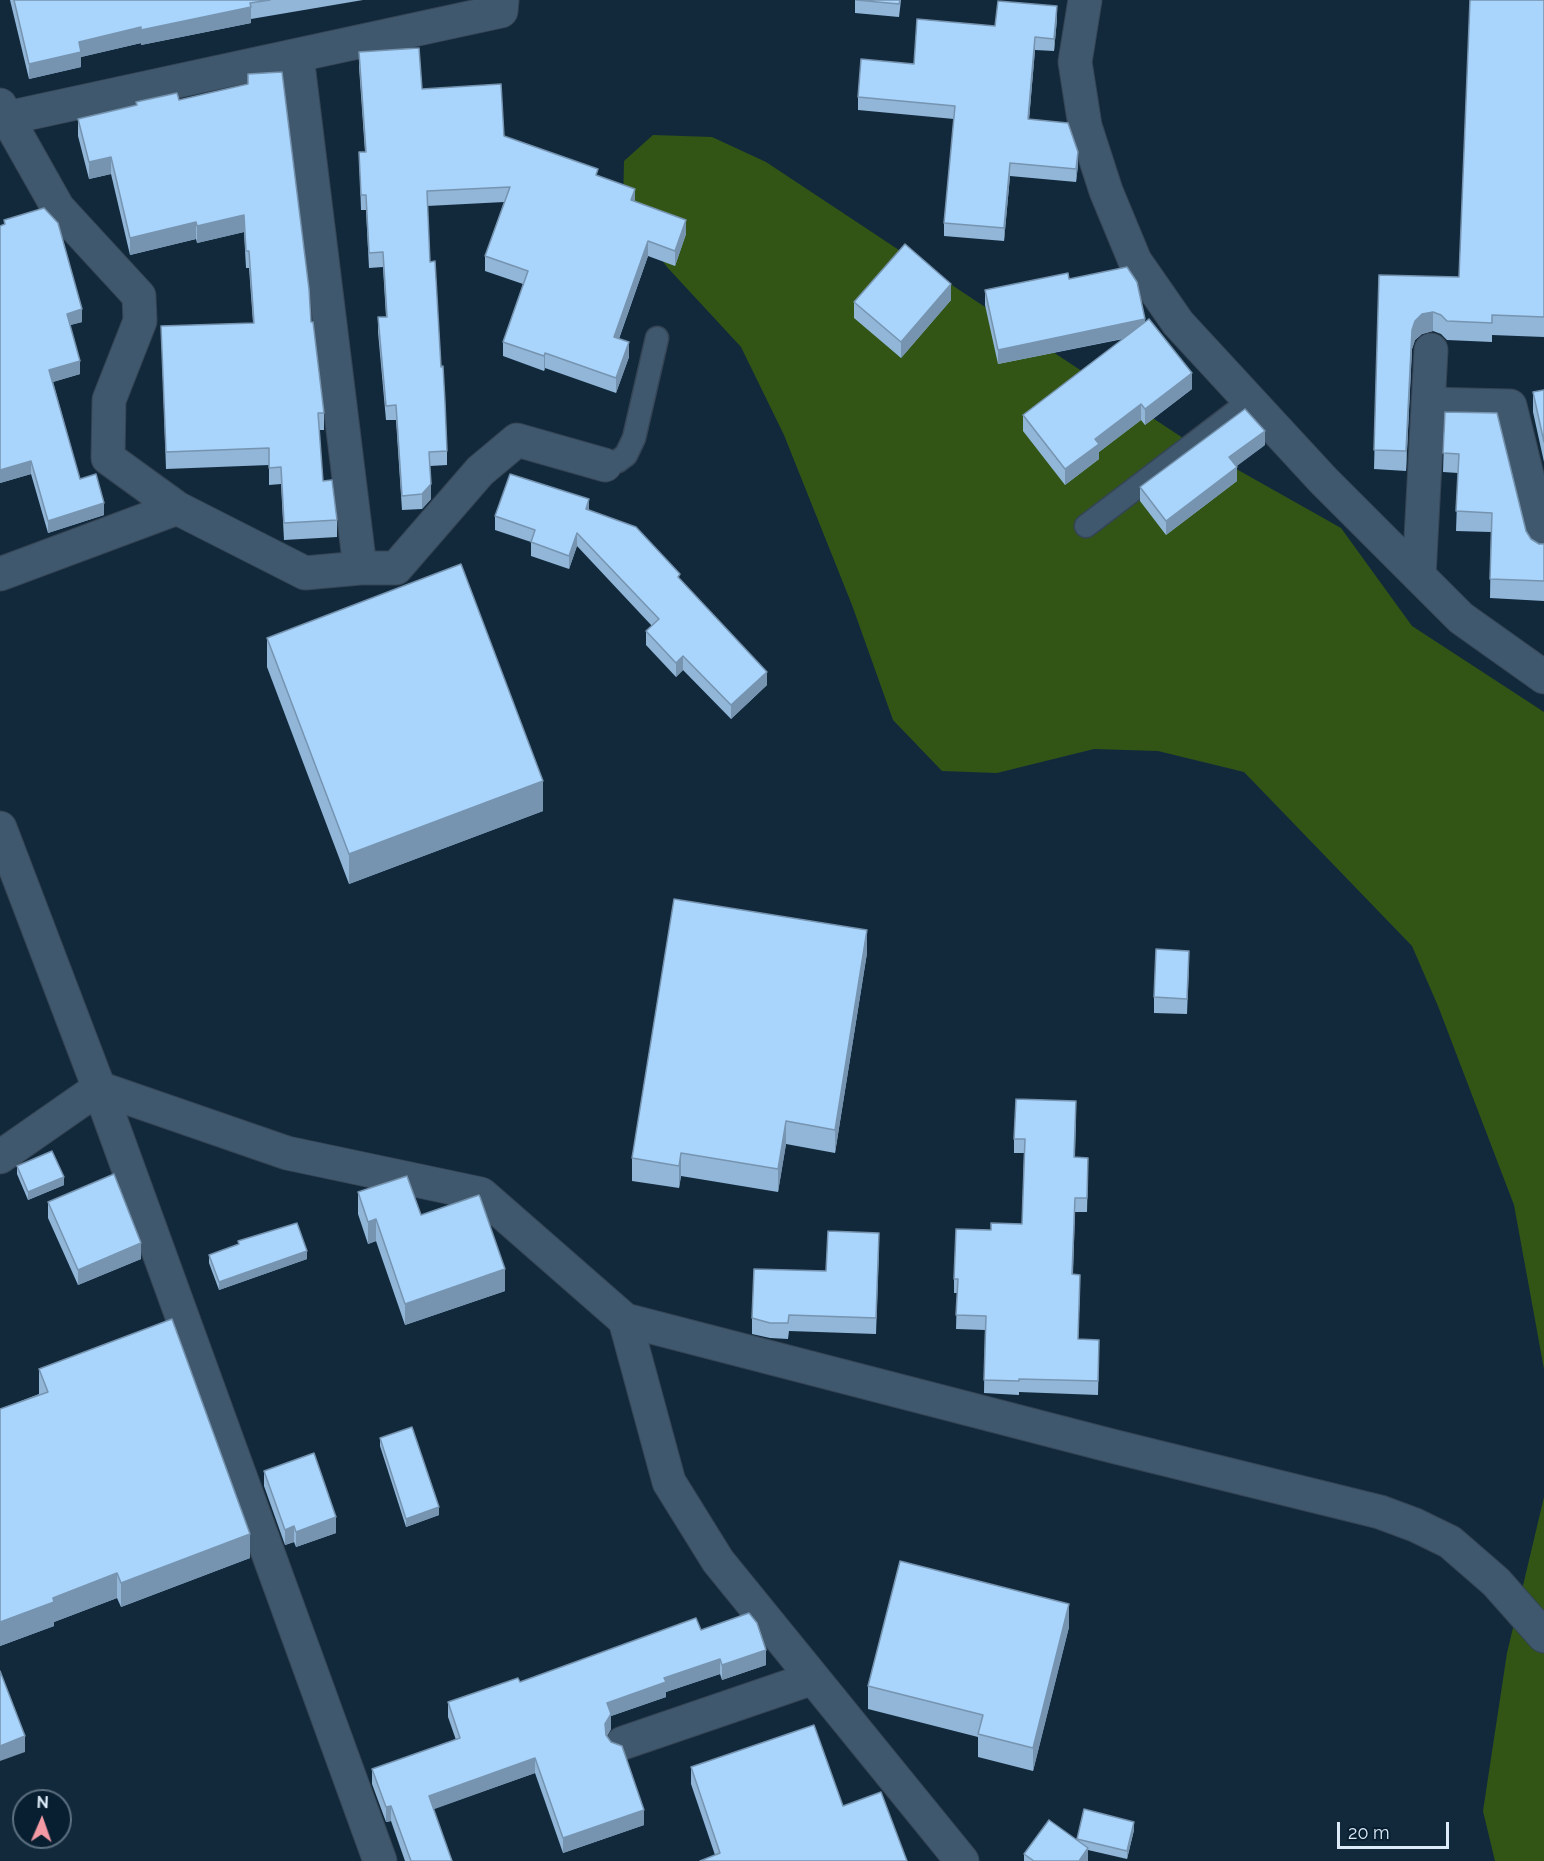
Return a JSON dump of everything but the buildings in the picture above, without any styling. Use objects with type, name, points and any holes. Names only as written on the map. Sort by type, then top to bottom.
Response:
[{"type":"street","points":[[502,0],[501,11],[297,56],[4,112],[58,208],[139,296],[140,321],[109,400],[108,458],[177,508],[305,573],[360,568],[396,568],[480,471],[517,440],[604,465]]},
{"type":"street","points":[[1085,0],[1074,62],[1084,126],[1106,191],[1136,261],[1178,323],[1323,480],[1461,618],[1544,677]]},
{"type":"street","points":[[297,56],[360,568]]},
{"type":"street","points":[[1419,576],[1431,350]]},
{"type":"street","points":[[1428,404],[1510,406],[1544,545]]},
{"type":"street","points":[[0,574],[177,508]]},
{"type":"street","points":[[0,828],[99,1088],[380,1861]]},
{"type":"street","points":[[0,1157],[99,1088]]},
{"type":"street","points":[[99,1088],[287,1153],[481,1194],[625,1320],[1112,1446],[1380,1512],[1415,1525],[1450,1542],[1496,1582],[1544,1636]]},
{"type":"street","points":[[625,1320],[669,1482],[718,1561],[962,1861]]},
{"type":"street","points":[[623,1743],[813,1678]]},
{"type":"lane","points":[[604,465],[618,461],[626,455],[634,438],[657,338]]},
{"type":"lane","points":[[1086,526],[1250,401]]},
{"type":"green space","points":[[653,135],[712,137],[766,162],[1192,444],[1341,528],[1412,626],[1544,712],[1544,1369],[1514,1205],[1438,1006],[1412,946],[1244,772],[1158,751],[1094,749],[997,773],[942,771],[893,720],[852,605],[784,435],[741,347],[667,267],[623,207],[624,161]]},
{"type":"green space","points":[[1544,1497],[1544,1861],[1495,1861],[1483,1811],[1507,1653]]}]
